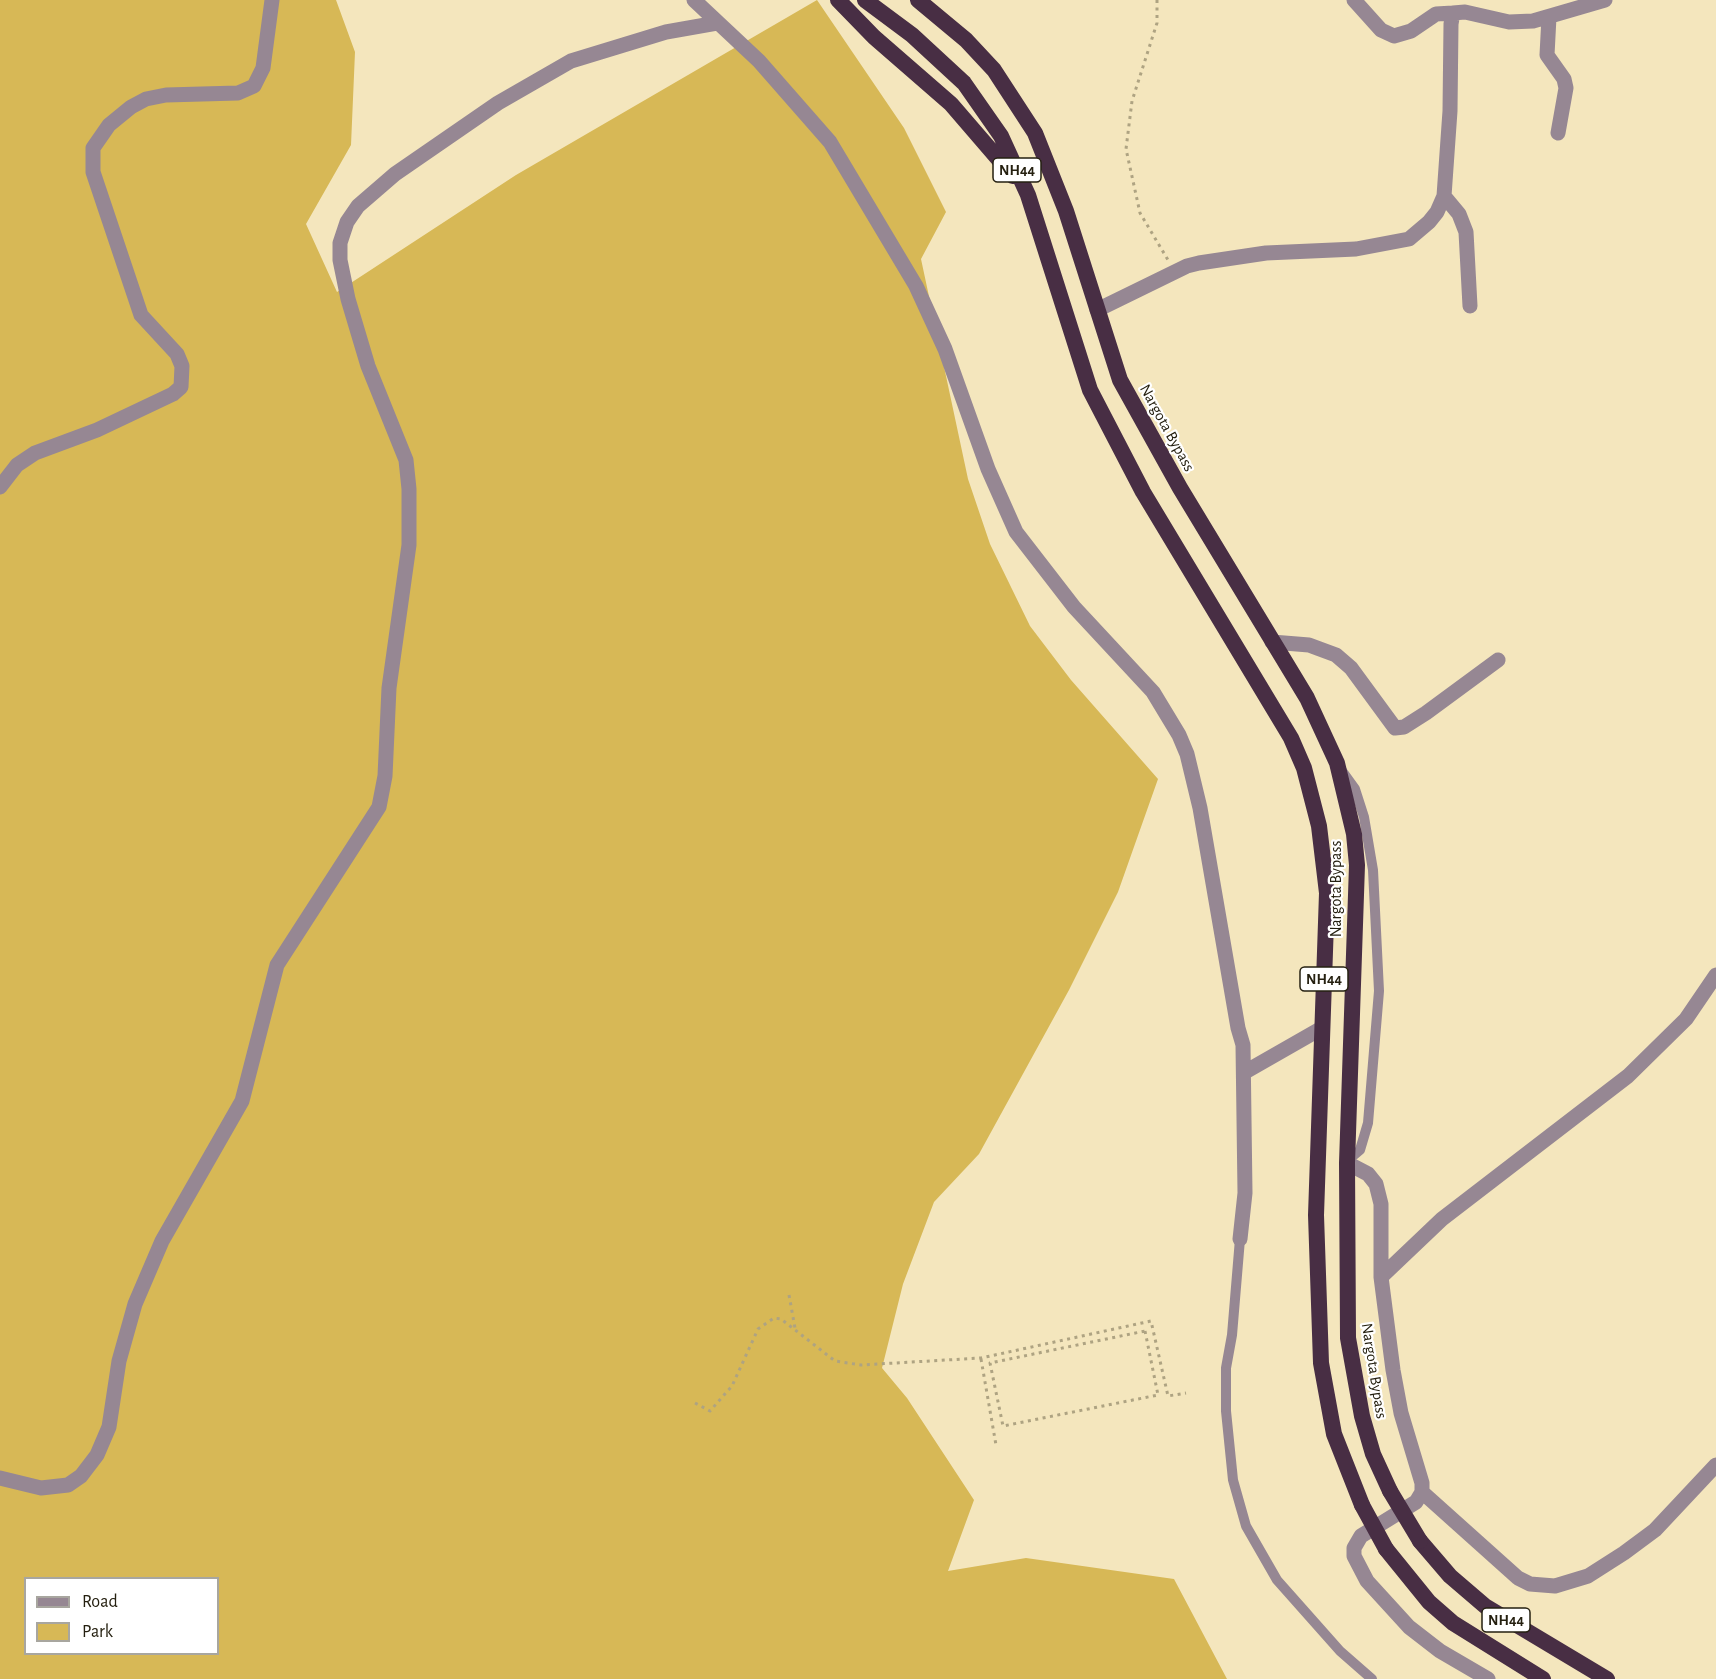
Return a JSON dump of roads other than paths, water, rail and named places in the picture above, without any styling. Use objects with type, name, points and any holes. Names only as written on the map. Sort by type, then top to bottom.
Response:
[{"type":"highway","points":[[838,0],[874,37],[951,104],[1028,195]]},
{"type":"highway","name":"Nargota Bypass","points":[[865,0],[912,35],[964,82],[984,108],[1000,135],[1028,195],[1090,390],[1143,492],[1291,738],[1307,778],[1319,826],[1328,893],[1316,1215],[1321,1363],[1334,1434],[1347,1472],[1386,1549],[1423,1595],[1453,1623],[1501,1655],[1544,1679]]},
{"type":"highway","name":"Nargota Bypass","points":[[918,0],[966,40],[994,70],[1035,133],[1066,211],[1120,380],[1180,488],[1307,698],[1337,763],[1354,834],[1357,865],[1347,1162],[1348,1338],[1362,1416],[1373,1454],[1390,1491],[1420,1541],[1450,1576],[1485,1606],[1607,1679]]},
{"type":"street","points":[[0,487],[17,465],[35,453],[97,430],[182,387],[182,366],[177,354],[141,315],[93,172],[93,148],[109,125],[131,106],[146,99],[166,95],[238,93],[254,86],[263,68],[272,0]]},
{"type":"street","points":[[694,0],[759,61],[830,142],[916,285],[945,349],[988,469],[1016,531],[1074,607],[1153,692],[1179,735],[1187,754],[1200,808],[1243,1045],[1245,1192],[1240,1239]]},
{"type":"street","points":[[1354,0],[1381,30],[1394,36],[1410,31],[1436,14],[1465,12],[1509,22],[1550,17],[1605,0]]},
{"type":"street","points":[[1097,310],[1198,263],[1266,253],[1356,249],[1409,239],[1420,231],[1437,212],[1443,196],[1450,111],[1453,13]]},
{"type":"street","points":[[1550,17],[1548,59],[1564,79],[1566,88],[1558,133]]},
{"type":"street","points":[[0,1478],[41,1488],[68,1485],[81,1476],[97,1455],[109,1427],[119,1361],[135,1304],[162,1241],[242,1101],[278,965],[287,947],[379,807],[386,776],[388,688],[409,545],[409,489],[406,460],[368,366],[348,299],[340,251],[347,222],[358,206],[395,174],[498,103],[571,61],[666,32],[717,23]]},
{"type":"street","points":[[1443,196],[1459,214],[1465,226],[1470,306]]},
{"type":"street","points":[[1272,642],[1309,645],[1336,655],[1352,668],[1395,728],[1404,727],[1426,713],[1498,660]]},
{"type":"street","points":[[1381,1277],[1442,1220],[1628,1077],[1711,993],[1716,975]]},
{"type":"street","points":[[1245,1072],[1322,1028]]},
{"type":"street","points":[[1347,1162],[1368,1174],[1376,1184],[1381,1203],[1381,1277],[1401,1413],[1422,1483],[1422,1492],[1416,1502],[1361,1536],[1354,1548],[1354,1556],[1367,1581],[1409,1627],[1440,1651],[1488,1679]]},
{"type":"street","points":[[1422,1492],[1518,1578],[1530,1584],[1555,1586],[1588,1576],[1655,1530],[1716,1465]]},
{"type":"lane","points":[[1337,763],[1355,789],[1364,817],[1373,870],[1378,945],[1379,991],[1368,1123],[1360,1150],[1347,1162]]},
{"type":"lane","points":[[1240,1239],[1232,1335],[1226,1368],[1226,1411],[1233,1480],[1246,1526],[1276,1580],[1340,1651],[1372,1679]]}]
